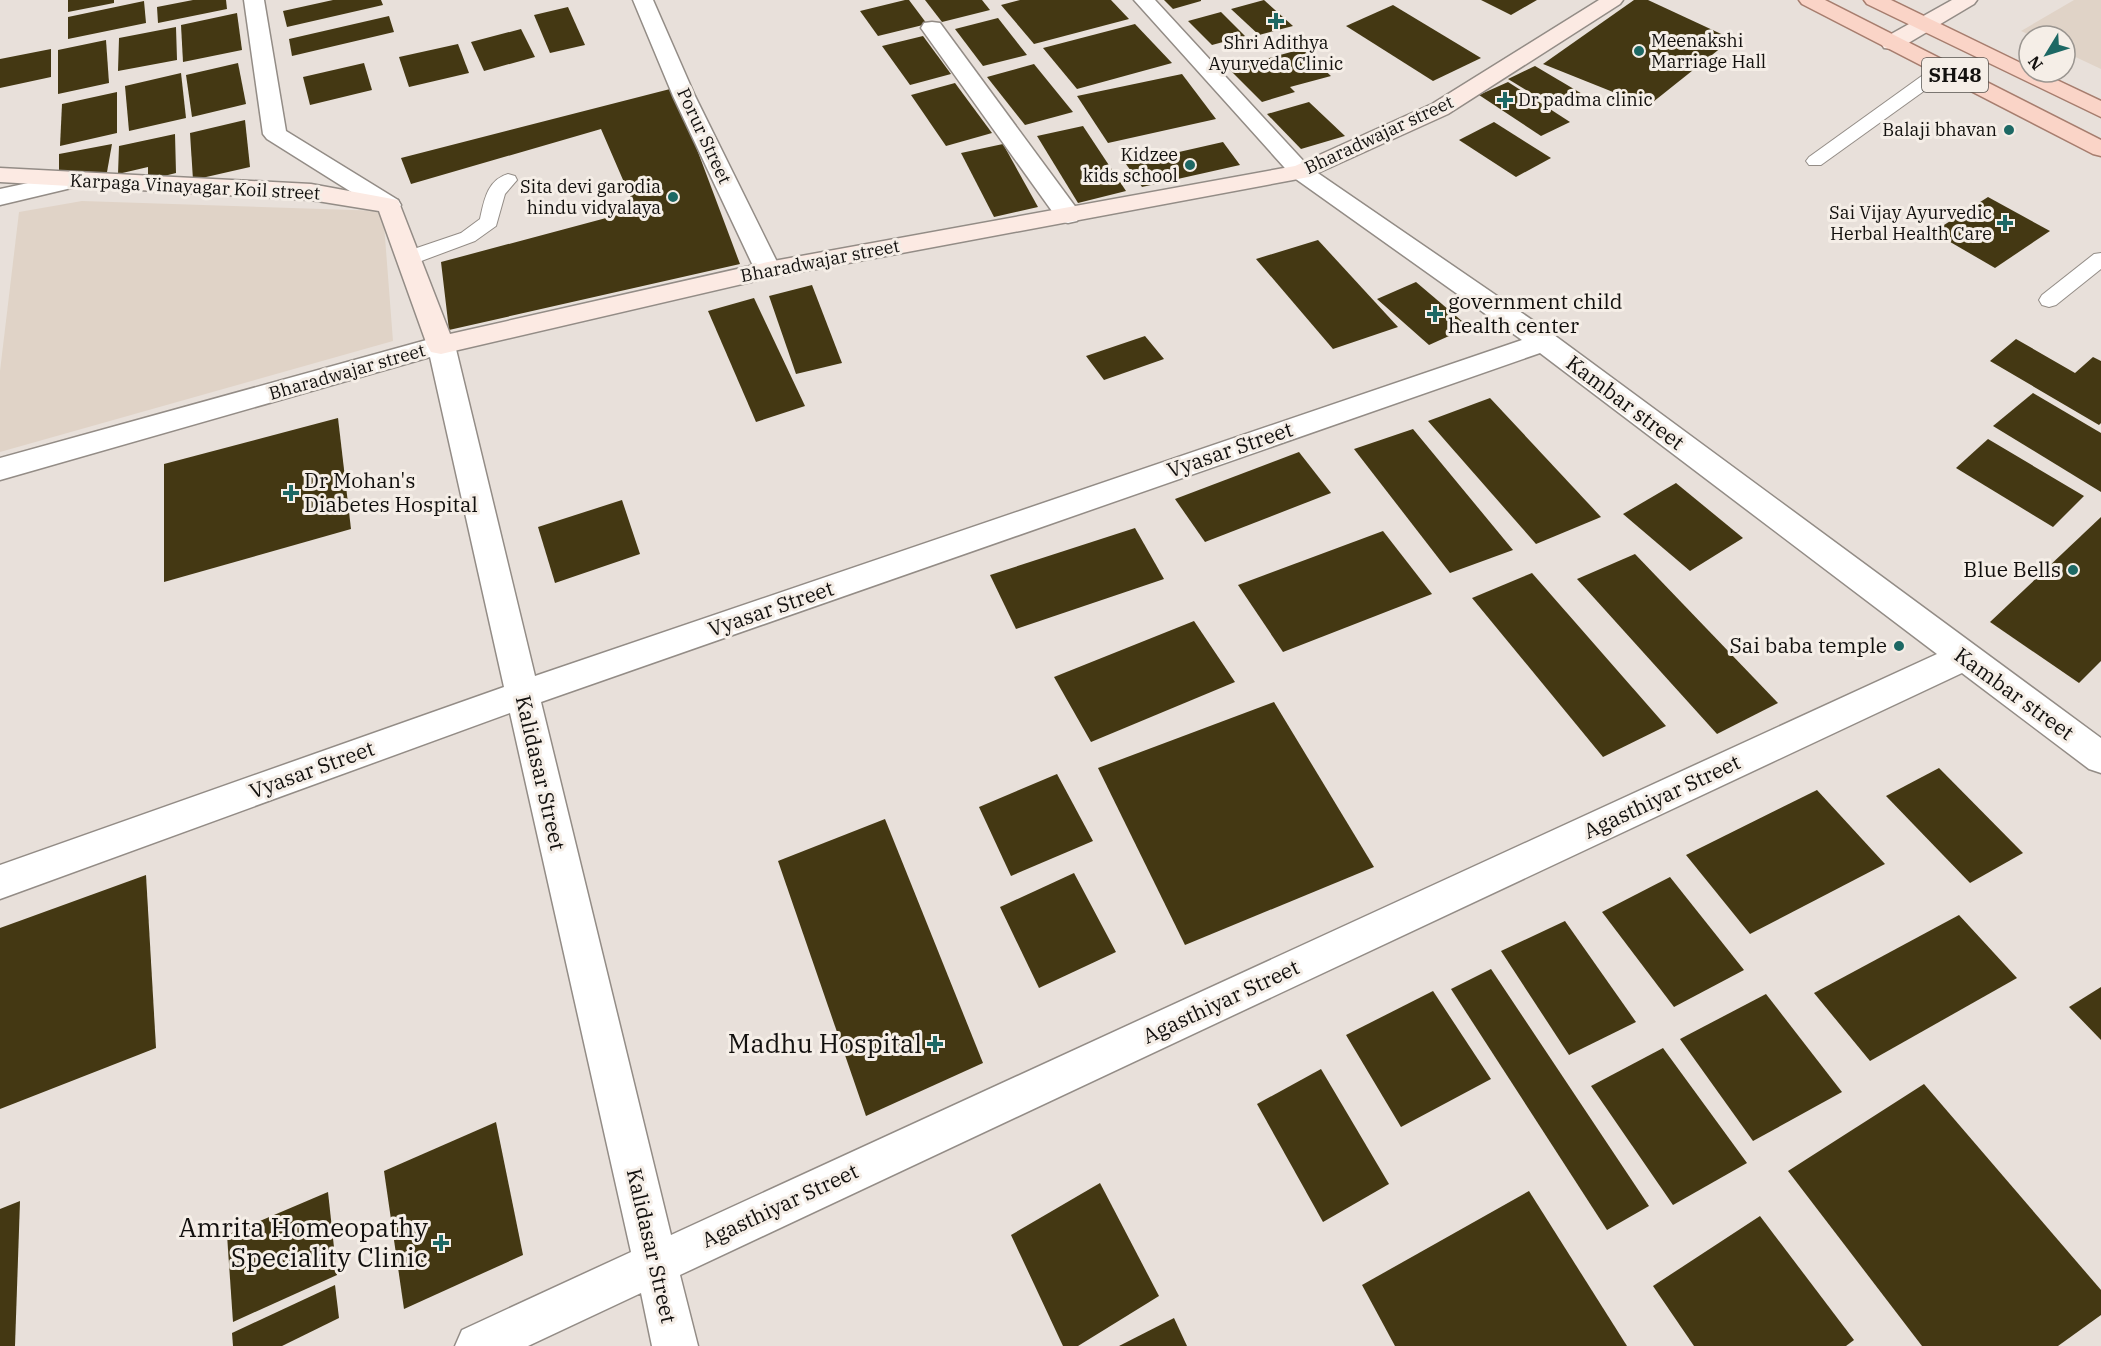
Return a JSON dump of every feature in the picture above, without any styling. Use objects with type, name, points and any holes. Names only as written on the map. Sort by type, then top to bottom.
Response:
[{"type":"main road","name":"SH48","points":[[1809,0],[2101,149]]},
{"type":"main road","name":"SH48","points":[[1875,0],[2101,110]]},
{"type":"street","points":[[254,0],[275,134],[389,205]]},
{"type":"street","name":"Porur Street","points":[[643,0],[684,96],[768,270]]},
{"type":"street","name":"Kambar street","points":[[1144,0],[1301,172],[1544,342],[2101,758]]},
{"type":"street","name":"Bharadwajar street","points":[[0,469],[441,345],[768,270],[1301,172],[1440,109],[1613,0]]},
{"type":"street","points":[[1892,43],[1967,0]]},
{"type":"street","points":[[932,28],[1068,215]]},
{"type":"street","name":"Karpaga Vinayagar Koil street","points":[[0,175],[311,192],[389,205]]},
{"type":"street","points":[[0,197],[75,180]]},
{"type":"street","name":"Kalidasar Street","points":[[389,205],[441,345],[675,1346]]},
{"type":"street","name":"Vyasar Street","points":[[0,882],[521,695],[1544,342]]},
{"type":"street","name":"Agasthiyar Street","points":[[477,1346],[1964,657]]},
{"type":"lane","points":[[1815,161],[1943,69]]},
{"type":"lane","points":[[409,258],[468,237],[489,222],[496,192],[508,180]]},
{"type":"lane","points":[[2049,300],[2101,259]]},
{"type":"shaded area","points":[[2074,0],[2101,0],[2101,69],[2077,58],[2077,24],[2033,24]]},
{"type":"shaded area","points":[[82,201],[383,211],[393,341],[0,452],[0,371],[19,212]]},
{"type":"building","points":[[68,0],[114,0],[114,3],[68,12]]},
{"type":"building","points":[[193,0],[226,0],[227,9],[158,23],[157,7]]},
{"type":"building","points":[[333,0],[381,0],[383,5],[287,27],[283,11]]},
{"type":"building","points":[[909,0],[927,24],[878,36],[860,11]]},
{"type":"building","points":[[925,0],[982,0],[990,10],[942,22]]},
{"type":"building","points":[[1020,0],[1111,0],[1129,19],[1034,44],[1001,5]]},
{"type":"building","points":[[1164,0],[1201,0],[1201,1],[1173,9]]},
{"type":"building","points":[[1264,0],[1293,26],[1259,35],[1231,9]]},
{"type":"building","points":[[1481,0],[1537,0],[1511,15]]},
{"type":"building","name":"Meenakshi Marriage Hall","points":[[1634,0],[1648,0],[1732,39],[1648,106],[1543,64]]},
{"type":"building","points":[[144,1],[146,23],[68,39],[68,17]]},
{"type":"building","points":[[1393,5],[1481,58],[1433,81],[1346,26]]},
{"type":"building","points":[[568,7],[585,45],[550,53],[534,15]]},
{"type":"building","points":[[1221,12],[1245,36],[1212,45],[1188,21]]},
{"type":"building","points":[[237,13],[242,50],[183,62],[181,25]]},
{"type":"building","points":[[389,16],[394,32],[292,56],[289,39]]},
{"type":"building","points":[[998,18],[1027,55],[983,66],[955,29]]},
{"type":"building","points":[[1135,24],[1172,63],[1077,89],[1043,48]]},
{"type":"building","points":[[176,27],[177,60],[118,71],[119,38]]},
{"type":"building","points":[[521,29],[535,57],[484,71],[471,42]]},
{"type":"building","points":[[923,36],[951,74],[910,85],[882,46]]},
{"type":"building","points":[[106,40],[109,83],[58,94],[58,50]]},
{"type":"building","points":[[458,44],[469,73],[409,87],[399,57]]},
{"type":"building","points":[[51,49],[51,77],[0,88],[0,59]]},
{"type":"building","points":[[1302,49],[1331,76],[1290,87],[1295,92],[1262,102],[1229,69]]},
{"type":"building","points":[[238,63],[246,104],[192,117],[186,75]]},
{"type":"building","points":[[364,63],[372,90],[310,105],[303,77]]},
{"type":"building","points":[[1034,64],[1073,112],[1025,125],[987,77]]},
{"type":"building","points":[[1535,66],[1584,95],[1557,109],[1508,79]]},
{"type":"building","points":[[181,73],[186,118],[129,131],[125,86]]},
{"type":"building","points":[[1182,74],[1216,119],[1108,143],[1077,96]]},
{"type":"building","points":[[1508,82],[1570,122],[1541,136],[1479,95]]},
{"type":"building","points":[[955,83],[992,133],[946,146],[911,95]]},
{"type":"building","name":"Sita devi garodia hindu vidyalaya","points":[[674,88],[740,264],[449,330],[441,262],[636,210],[601,129],[411,184],[401,158]]},
{"type":"building","points":[[117,92],[117,133],[60,146],[62,104]]},
{"type":"building","points":[[1309,102],[1345,136],[1301,149],[1267,114]]},
{"type":"building","points":[[245,120],[250,167],[193,180],[190,133]]},
{"type":"building","points":[[1494,122],[1551,158],[1516,177],[1459,140]]},
{"type":"building","points":[[1083,126],[1126,191],[1078,203],[1037,136]]},
{"type":"building","points":[[175,134],[176,173],[148,180],[148,167],[118,174],[119,146]]},
{"type":"building","points":[[1223,142],[1240,165],[1142,187],[1126,164]]},
{"type":"building","points":[[112,144],[107,172],[59,175],[59,154]]},
{"type":"building","points":[[1003,144],[1038,207],[994,217],[961,153]]},
{"type":"building","points":[[1988,197],[2050,231],[1995,268],[1933,232]]},
{"type":"building","points":[[1318,240],[1398,327],[1333,349],[1256,259]]},
{"type":"building","points":[[1416,282],[1469,327],[1429,345],[1377,299]]},
{"type":"building","points":[[812,285],[842,363],[796,374],[769,296]]},
{"type":"building","points":[[754,298],[805,406],[756,422],[708,311]]},
{"type":"building","points":[[1145,336],[1164,359],[1104,380],[1086,356]]},
{"type":"building","points":[[2016,339],[2075,373],[2093,357],[2101,361],[2101,423],[2099,425],[1990,361]]},
{"type":"building","points":[[2033,393],[2101,433],[2101,492],[1993,426]]},
{"type":"building","points":[[1490,398],[1601,517],[1536,544],[1428,421]]},
{"type":"building","points":[[338,418],[351,529],[164,582],[164,464]]},
{"type":"building","points":[[1413,429],[1513,550],[1450,573],[1354,449]]},
{"type":"building","points":[[1988,439],[2084,496],[2053,527],[1956,468]]},
{"type":"building","points":[[1299,452],[1331,493],[1205,542],[1175,499]]},
{"type":"building","points":[[1676,483],[1743,538],[1690,571],[1623,514]]},
{"type":"building","points":[[622,500],[640,554],[555,583],[538,527]]},
{"type":"building","name":"Blue Bells","points":[[2101,517],[2101,661],[2079,683],[1990,622]]},
{"type":"building","points":[[1135,528],[1164,579],[1016,629],[990,575]]},
{"type":"building","points":[[1383,531],[1432,594],[1283,652],[1238,585]]},
{"type":"building","points":[[1635,554],[1778,703],[1717,734],[1577,579]]},
{"type":"building","points":[[1532,573],[1666,726],[1603,757],[1472,598]]},
{"type":"building","points":[[1194,621],[1235,682],[1091,742],[1054,677]]},
{"type":"building","points":[[1274,702],[1374,867],[1185,945],[1098,768]]},
{"type":"building","points":[[1939,768],[2023,853],[1970,883],[1886,796]]},
{"type":"building","points":[[1057,774],[1093,841],[1011,876],[979,807]]},
{"type":"building","points":[[1817,790],[1885,864],[1750,934],[1686,855]]},
{"type":"building","points":[[885,819],[983,1063],[866,1116],[778,861]]},
{"type":"building","points":[[1074,873],[1116,952],[1039,988],[1000,907]]},
{"type":"building","points":[[146,875],[156,1048],[0,1109],[0,928]]},
{"type":"building","points":[[1670,877],[1744,970],[1674,1007],[1602,912]]},
{"type":"building","points":[[1959,915],[2017,978],[1870,1061],[1814,993]]},
{"type":"building","points":[[1565,921],[1636,1022],[1569,1055],[1501,951]]},
{"type":"building","points":[[1491,969],[1649,1206],[1607,1230],[1451,989]]},
{"type":"building","points":[[2101,987],[2101,1040],[2069,1007]]},
{"type":"building","points":[[1433,991],[1491,1079],[1401,1127],[1346,1035]]},
{"type":"building","points":[[1766,994],[1842,1092],[1753,1141],[1680,1039]]},
{"type":"building","points":[[1663,1048],[1747,1163],[1673,1205],[1591,1086]]},
{"type":"building","points":[[1321,1069],[1389,1184],[1323,1222],[1257,1104]]},
{"type":"building","points":[[1924,1084],[2101,1290],[2101,1315],[2058,1346],[1922,1346],[1788,1171]]},
{"type":"building","points":[[496,1122],[523,1255],[404,1309],[384,1171]]},
{"type":"building","points":[[1100,1183],[1159,1296],[1078,1346],[1063,1346],[1011,1235]]},
{"type":"building","points":[[1529,1191],[1627,1346],[1395,1346],[1362,1285]]},
{"type":"building","points":[[328,1192],[337,1275],[233,1322],[227,1235]]},
{"type":"building","points":[[20,1201],[15,1346],[0,1346],[0,1209]]},
{"type":"building","points":[[1760,1216],[1854,1340],[1846,1346],[1694,1346],[1653,1286]]},
{"type":"building","points":[[335,1285],[339,1318],[282,1346],[233,1346],[232,1333]]},
{"type":"building","points":[[1174,1318],[1187,1346],[1119,1346]]},
{"type":"place","name":"Shri Adithya Ayurveda Clinic","points":[[1276,21]]},
{"type":"place","name":"Meenakshi Marriage Hall","points":[[1639,51]]},
{"type":"place","name":"Dr padma clinic","points":[[1505,100]]},
{"type":"place","name":"Balaji bhavan","points":[[2009,130]]},
{"type":"place","name":"Kidzee kids school","points":[[1190,165]]},
{"type":"place","name":"Sita devi garodia hindu vidyalaya","points":[[673,197]]},
{"type":"place","name":"Sai Vijay Ayurvedic Herbal Health Care","points":[[2005,223]]},
{"type":"place","name":"government child health center","points":[[1435,314]]},
{"type":"place","name":"Dr Mohan's Diabetes Hospital","points":[[291,493]]},
{"type":"place","name":"Blue Bells","points":[[2073,570]]},
{"type":"place","name":"Sai baba temple","points":[[1899,646]]},
{"type":"place","name":"Madhu Hospital","points":[[935,1044]]},
{"type":"place","name":"Amrita Homeopathy Speciality Clinic","points":[[441,1243]]}]
